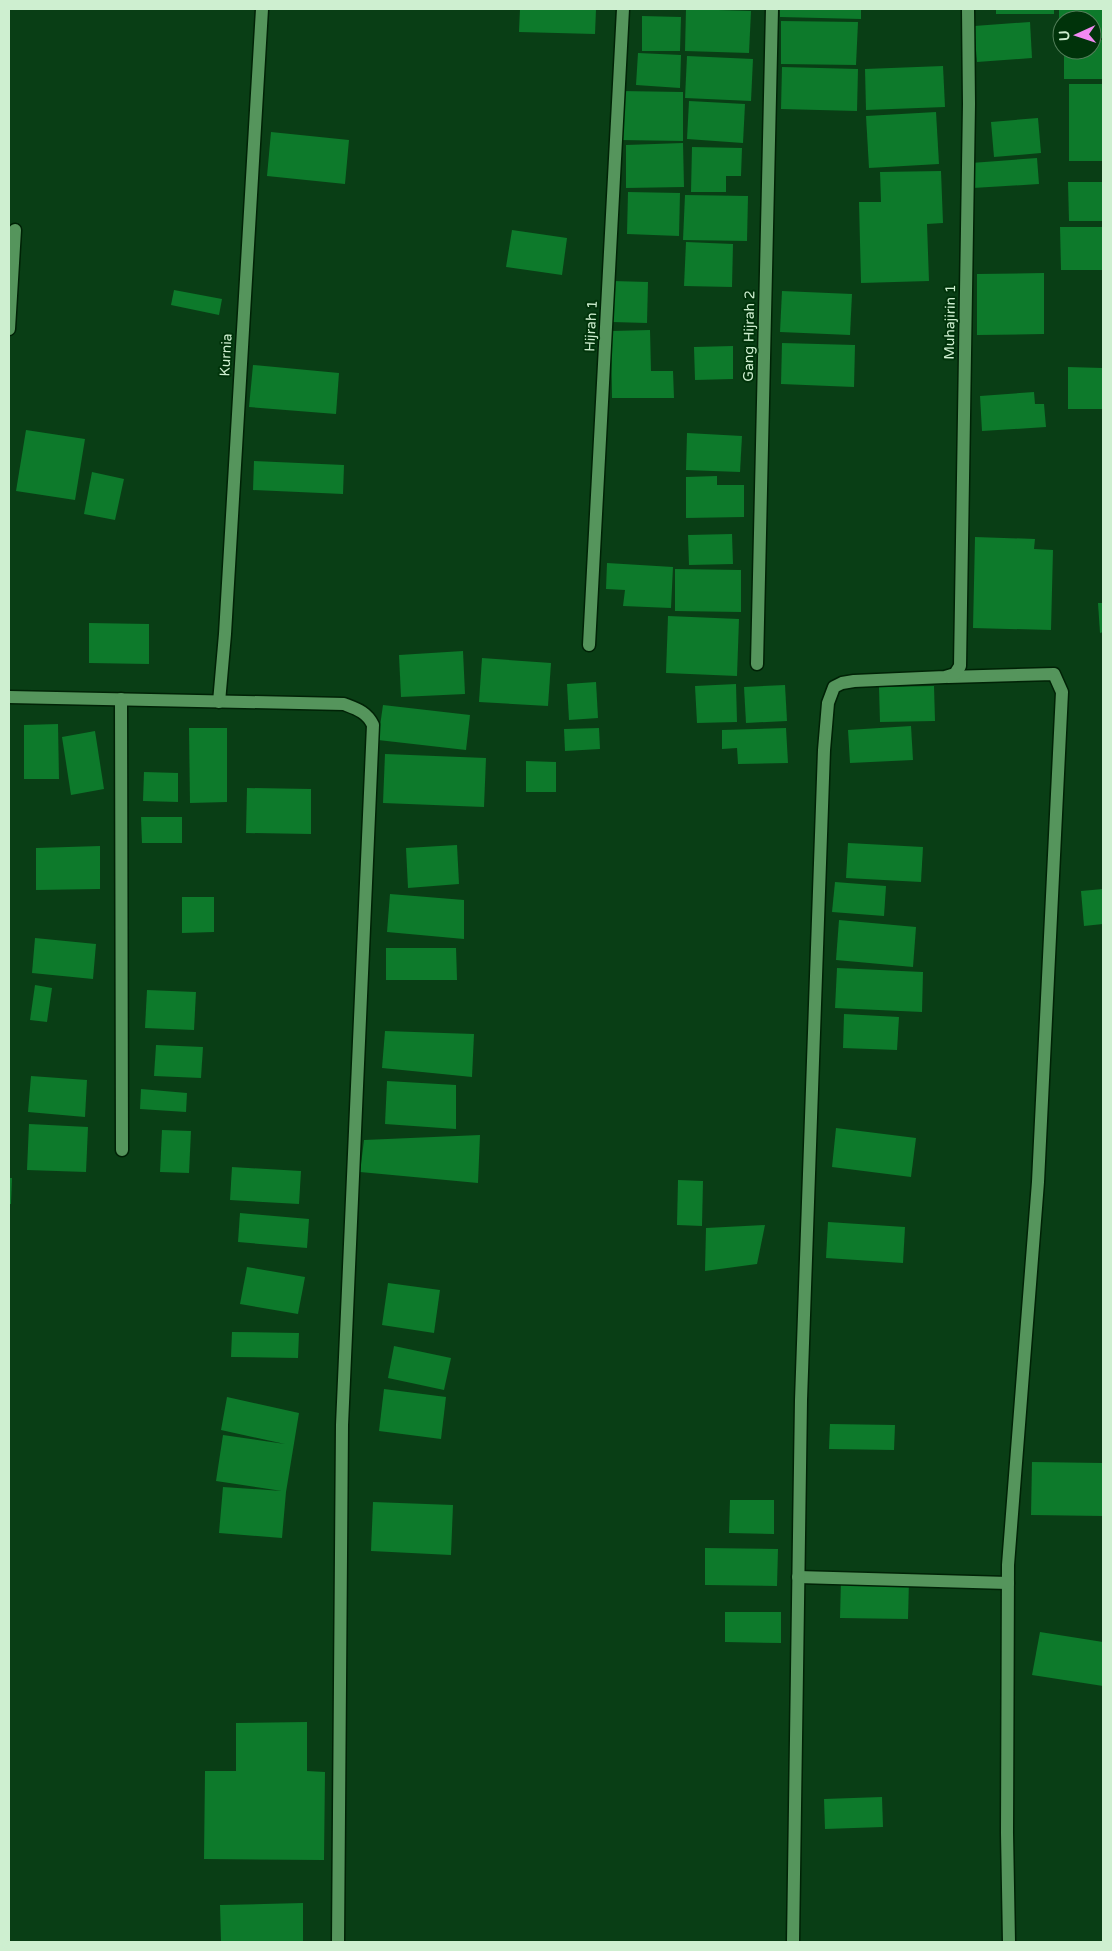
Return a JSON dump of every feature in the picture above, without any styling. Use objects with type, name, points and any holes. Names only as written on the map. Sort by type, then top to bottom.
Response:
[{"type":"street","name":"Kurnia","points":[[219,702],[262,9]]},
{"type":"street","name":"Hijrah 1","points":[[589,645],[623,9]]},
{"type":"street","name":"Gang Hijrah 2","points":[[757,664],[772,9]]},
{"type":"street","name":"Muhajirin 1","points":[[945,677],[955,674],[960,666],[969,104],[968,9]]},
{"type":"street","points":[[9,329],[16,230]]},
{"type":"street","points":[[793,1942],[801,1400],[824,750],[828,703],[834,687],[842,683],[871,680],[1054,674],[1062,692],[1038,1182],[1008,1583],[1007,1833],[1009,1942]]},
{"type":"street","points":[[9,697],[344,704],[360,710],[369,716],[373,726],[342,1425],[338,1942]]},
{"type":"street","points":[[121,699],[122,1150]]},
{"type":"street","points":[[798,1577],[1008,1583]]},
{"type":"building","points":[[520,9],[596,9],[595,34],[519,32]]},
{"type":"building","points":[[686,9],[751,11],[749,53],[685,51]]},
{"type":"building","points":[[780,9],[861,9],[861,19],[780,17]]},
{"type":"building","points":[[996,9],[1054,9],[1052,14],[996,14]]},
{"type":"building","points":[[1103,9],[1103,38],[1102,10],[1059,10]]},
{"type":"building","points":[[642,16],[681,17],[680,51],[642,51]]},
{"type":"building","points":[[781,21],[858,22],[856,65],[781,64]]},
{"type":"building","points":[[1030,22],[1032,58],[977,62],[974,26]]},
{"type":"building","points":[[1102,40],[1103,79],[1064,79],[1064,60],[1102,60]]},
{"type":"building","points":[[638,53],[681,55],[680,88],[636,85]]},
{"type":"building","points":[[687,56],[753,59],[751,101],[685,98]]},
{"type":"building","points":[[943,66],[945,107],[866,110],[865,69]]},
{"type":"building","points":[[782,67],[858,69],[857,111],[781,109]]},
{"type":"building","points":[[1069,84],[1103,84],[1103,161],[1069,161]]},
{"type":"building","points":[[621,91],[683,92],[683,141],[620,140]]},
{"type":"building","points":[[689,101],[745,104],[743,143],[687,139]]},
{"type":"building","points":[[936,112],[939,164],[869,168],[866,116]]},
{"type":"building","points":[[1038,118],[1041,153],[994,157],[991,122]]},
{"type":"building","points":[[271,132],[349,140],[345,184],[267,176]]},
{"type":"building","points":[[683,143],[684,187],[626,188],[626,145]]},
{"type":"building","points":[[692,147],[742,148],[741,176],[726,176],[726,192],[691,192]]},
{"type":"building","points":[[1037,158],[1039,184],[973,188],[971,163]]},
{"type":"building","points":[[941,171],[943,223],[927,224],[929,281],[861,283],[859,202],[881,202],[880,172]]},
{"type":"building","points":[[1068,182],[1103,182],[1103,221],[1069,221]]},
{"type":"building","points":[[628,192],[680,193],[679,236],[627,234]]},
{"type":"building","points":[[685,195],[748,196],[747,241],[683,240]]},
{"type":"building","points":[[1060,227],[1103,227],[1103,270],[1061,270]]},
{"type":"building","points":[[512,230],[567,238],[562,275],[506,267]]},
{"type":"building","points":[[686,242],[733,244],[732,287],[684,286]]},
{"type":"building","points":[[1044,273],[1044,334],[977,335],[977,274]]},
{"type":"building","points":[[613,281],[648,282],[647,323],[612,322]]},
{"type":"building","points":[[174,290],[222,299],[219,315],[171,305]]},
{"type":"building","points":[[782,291],[852,294],[850,335],[780,332]]},
{"type":"building","points":[[650,330],[651,371],[673,371],[674,398],[612,398],[611,331]]},
{"type":"building","points":[[782,343],[855,345],[854,387],[781,384]]},
{"type":"building","points":[[733,346],[733,379],[695,380],[694,347]]},
{"type":"building","points":[[253,365],[339,373],[336,414],[249,407]]},
{"type":"building","points":[[1068,367],[1103,368],[1103,409],[1068,409]]},
{"type":"building","points":[[1034,392],[1035,404],[1044,404],[1046,427],[982,431],[980,396]]},
{"type":"building","points":[[26,430],[85,439],[75,500],[16,491]]},
{"type":"building","points":[[687,433],[742,436],[740,472],[686,470]]},
{"type":"building","points":[[254,461],[344,465],[343,494],[253,490]]},
{"type":"building","points":[[92,472],[124,479],[115,520],[84,514]]},
{"type":"building","points":[[717,476],[717,485],[744,485],[744,517],[686,518],[686,477]]},
{"type":"building","points":[[732,534],[733,564],[689,565],[688,535]]},
{"type":"building","points":[[975,537],[1035,539],[1034,549],[1053,550],[1051,630],[973,628]]},
{"type":"building","points":[[607,563],[673,567],[671,608],[623,606],[625,590],[606,589]]},
{"type":"building","points":[[675,569],[741,570],[741,612],[675,611]]},
{"type":"building","points":[[1098,603],[1103,603],[1103,632],[1100,633]]},
{"type":"building","points":[[668,616],[739,619],[737,676],[666,673]]},
{"type":"building","points":[[89,623],[149,624],[149,664],[89,663]]},
{"type":"building","points":[[463,651],[465,694],[401,697],[399,655]]},
{"type":"building","points":[[482,658],[551,663],[548,706],[479,702]]},
{"type":"building","points":[[596,682],[598,718],[569,720],[567,684]]},
{"type":"building","points":[[736,684],[737,722],[697,723],[695,686]]},
{"type":"building","points":[[785,685],[787,721],[746,723],[744,687]]},
{"type":"building","points":[[934,686],[935,721],[880,722],[879,687]]},
{"type":"building","points":[[383,705],[470,715],[466,750],[378,740]]},
{"type":"building","points":[[58,724],[59,779],[24,779],[24,725]]},
{"type":"building","points":[[911,726],[913,760],[850,763],[848,730]]},
{"type":"building","points":[[189,728],[227,728],[227,802],[190,803]]},
{"type":"building","points":[[599,728],[600,749],[565,751],[564,729]]},
{"type":"building","points":[[786,728],[788,763],[738,764],[737,748],[722,749],[722,730]]},
{"type":"building","points":[[95,731],[104,789],[71,795],[62,737]]},
{"type":"building","points":[[385,754],[486,758],[484,807],[383,803]]},
{"type":"building","points":[[526,761],[556,762],[556,792],[526,792]]},
{"type":"building","points":[[144,772],[178,773],[178,802],[143,801]]},
{"type":"building","points":[[247,788],[311,789],[311,834],[246,833]]},
{"type":"building","points":[[141,817],[182,817],[182,843],[142,843]]},
{"type":"building","points":[[848,843],[923,847],[921,882],[846,878]]},
{"type":"building","points":[[457,845],[459,884],[408,888],[406,848]]},
{"type":"building","points":[[100,846],[100,889],[36,890],[36,848]]},
{"type":"building","points":[[835,882],[886,886],[884,916],[832,912]]},
{"type":"building","points":[[1103,889],[1103,924],[1084,926],[1081,891]]},
{"type":"building","points":[[390,894],[464,900],[464,939],[387,932]]},
{"type":"building","points":[[182,897],[214,897],[214,932],[182,933]]},
{"type":"building","points":[[839,920],[916,927],[913,967],[836,960]]},
{"type":"building","points":[[35,938],[96,944],[93,979],[32,973]]},
{"type":"building","points":[[386,948],[456,948],[457,980],[386,980]]},
{"type":"building","points":[[837,968],[923,972],[922,1012],[835,1008]]},
{"type":"building","points":[[35,985],[52,988],[47,1022],[30,1020]]},
{"type":"building","points":[[147,990],[196,992],[194,1030],[145,1028]]},
{"type":"building","points":[[844,1014],[899,1017],[897,1050],[843,1048]]},
{"type":"building","points":[[385,1031],[474,1034],[472,1077],[382,1068]]},
{"type":"building","points":[[156,1045],[203,1047],[201,1078],[154,1076]]},
{"type":"building","points":[[31,1076],[87,1080],[85,1117],[28,1112]]},
{"type":"building","points":[[387,1081],[456,1085],[456,1129],[385,1124]]},
{"type":"building","points":[[141,1089],[187,1093],[186,1112],[140,1109]]},
{"type":"building","points":[[29,1124],[88,1127],[86,1172],[27,1170]]},
{"type":"building","points":[[836,1128],[916,1138],[911,1177],[832,1167]]},
{"type":"building","points":[[162,1130],[191,1131],[189,1173],[160,1172]]},
{"type":"building","points":[[480,1135],[478,1183],[360,1172],[364,1140]]},
{"type":"building","points":[[232,1167],[301,1171],[299,1204],[230,1200]]},
{"type":"building","points":[[9,1178],[12,1178],[11,1204],[9,1204]]},
{"type":"building","points":[[678,1180],[703,1181],[702,1226],[677,1225]]},
{"type":"building","points":[[240,1213],[309,1219],[307,1248],[238,1242]]},
{"type":"building","points":[[828,1222],[905,1227],[903,1263],[826,1258]]},
{"type":"building","points":[[765,1225],[757,1264],[705,1271],[706,1228]]},
{"type":"building","points":[[247,1267],[305,1277],[298,1314],[240,1304]]},
{"type":"building","points":[[388,1283],[440,1290],[434,1333],[382,1325]]},
{"type":"building","points":[[232,1332],[299,1333],[298,1358],[231,1357]]},
{"type":"building","points":[[394,1346],[451,1358],[444,1390],[388,1378]]},
{"type":"building","points":[[384,1389],[446,1397],[441,1439],[379,1431]]},
{"type":"building","points":[[227,1397],[299,1413],[286,1492],[282,1538],[219,1533],[223,1487],[282,1491],[216,1481],[223,1435],[285,1444],[221,1430]]},
{"type":"building","points":[[830,1424],[895,1425],[894,1450],[829,1449]]},
{"type":"building","points":[[1032,1462],[1103,1463],[1103,1516],[1031,1515]]},
{"type":"building","points":[[730,1500],[774,1500],[774,1534],[729,1533]]},
{"type":"building","points":[[373,1502],[453,1505],[451,1555],[371,1551]]},
{"type":"building","points":[[705,1548],[778,1549],[777,1586],[705,1585]]},
{"type":"building","points":[[841,1579],[909,1580],[908,1619],[840,1618]]},
{"type":"building","points":[[725,1612],[781,1612],[781,1643],[725,1642]]},
{"type":"building","points":[[1040,1632],[1103,1642],[1103,1686],[1032,1675]]},
{"type":"building","points":[[307,1722],[307,1771],[325,1772],[324,1860],[204,1859],[205,1771],[236,1771],[236,1723]]},
{"type":"building","points":[[882,1797],[883,1827],[825,1829],[824,1799]]},
{"type":"building","points":[[303,1903],[303,1942],[221,1942],[220,1905]]}]
